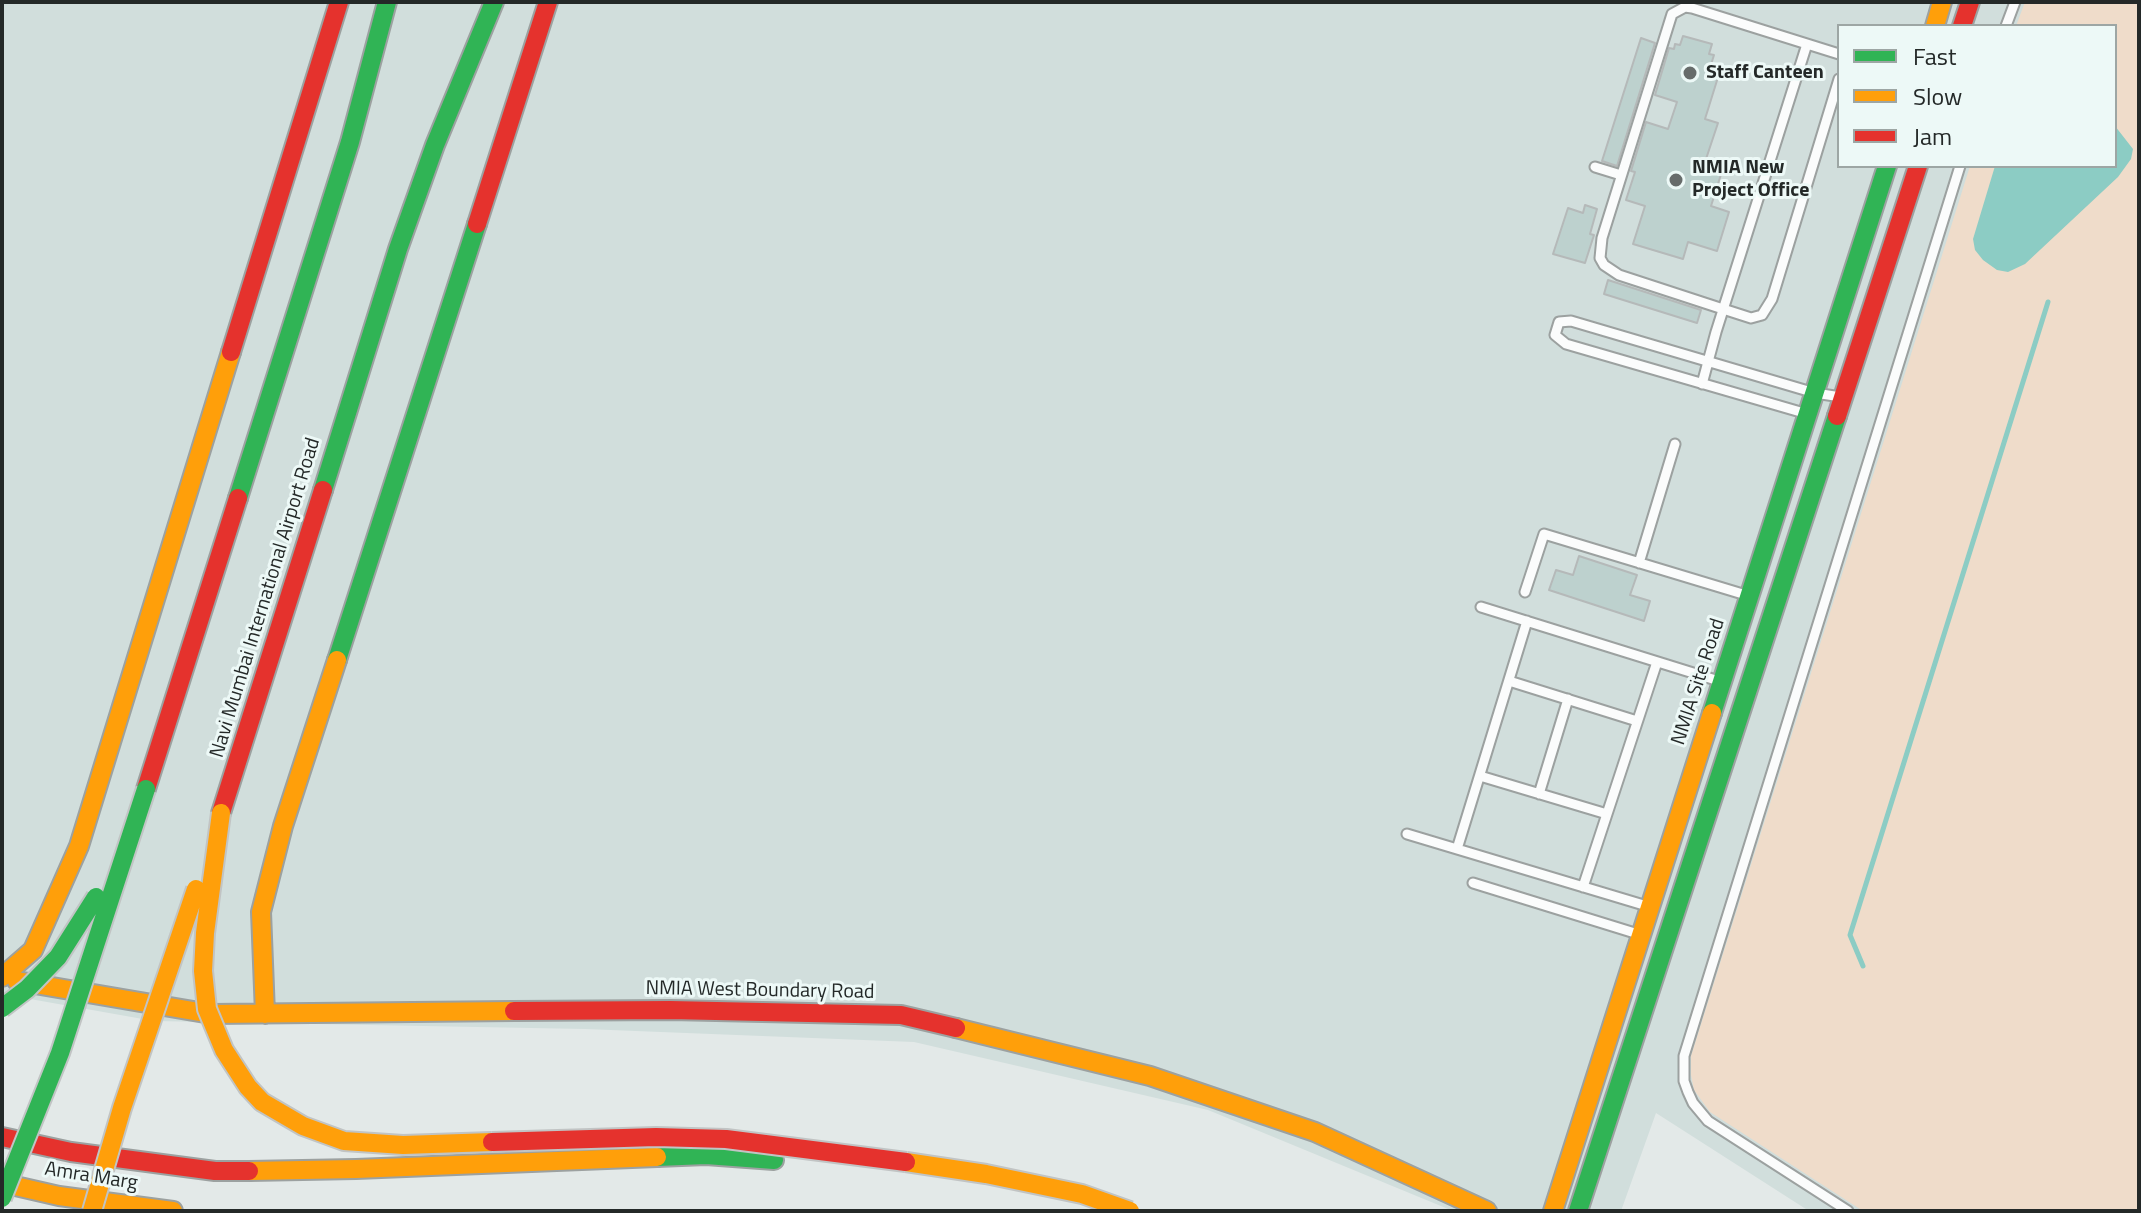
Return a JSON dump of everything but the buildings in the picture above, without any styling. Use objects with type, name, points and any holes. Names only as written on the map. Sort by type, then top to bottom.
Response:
[{"type":"main road","points":[[2,978],[33,950],[79,846],[339,2]]},
{"type":"main road","points":[[2,1198],[60,1053],[146,789],[350,142],[387,2]]},
{"type":"main road","name":"Navi Mumbai International Airport Road","points":[[92,1211],[122,1108],[221,813],[398,249],[435,145],[494,2]]},
{"type":"main road","points":[[265,1014],[261,912],[283,826],[548,2]]},
{"type":"main road","points":[[1936,24],[1942,2]]},
{"type":"main road","points":[[1963,24],[1970,2]]},
{"type":"main road","name":"NMIA Site Road","points":[[1553,1211],[1886,168]]},
{"type":"main road","points":[[1578,1211],[1917,168]]},
{"type":"main road","points":[[2,1008],[27,989],[74,935],[93,903],[146,789]]},
{"type":"main road","points":[[221,813],[205,933],[203,971],[207,1009],[224,1050],[248,1087],[262,1102],[303,1126],[344,1141],[403,1145],[641,1137],[740,1141],[986,1174],[1082,1194],[1130,1211]]},
{"type":"main road","name":"NMIA West Boundary Road","points":[[2,978],[211,1014],[670,1010],[901,1015],[1165,1081],[1315,1132],[1487,1211]]},
{"type":"main road","points":[[2,1137],[71,1152],[215,1171],[356,1169],[706,1155],[892,1168],[1103,1196],[1137,1211]]},
{"type":"main road","name":"Amra Marg","points":[[2,1183],[59,1196],[173,1211]]},
{"type":"lane","points":[[2007,24],[2015,2]]},
{"type":"lane","points":[[1837,53],[1692,8],[1678,9],[1668,21],[1599,249],[1604,265],[1619,275],[1756,318],[1767,309],[1837,85]]},
{"type":"lane","points":[[1702,384],[1807,44]]},
{"type":"lane","points":[[1595,167],[1621,175]]},
{"type":"lane","points":[[1848,1211],[1708,1121],[1688,1092],[1684,1081],[1684,1056],[1959,168]]},
{"type":"lane","points":[[1835,421],[1566,344],[1555,335],[1559,322],[1571,321],[1815,393],[1842,397]]},
{"type":"lane","points":[[1639,563],[1675,444]]},
{"type":"lane","points":[[1525,592],[1544,534],[1775,603]]},
{"type":"lane","points":[[1481,607],[1722,682]]},
{"type":"lane","points":[[1457,849],[1527,621]]},
{"type":"lane","points":[[1583,887],[1657,662]]},
{"type":"lane","points":[[1509,681],[1637,721]]},
{"type":"lane","points":[[1539,794],[1568,699]]},
{"type":"lane","points":[[1480,776],[1607,814]]},
{"type":"lane","points":[[1407,834],[1650,907]]},
{"type":"lane","points":[[1473,883],[1641,935]]},
{"type":"shaded area","points":[[2,2],[2139,2],[2139,1211],[1809,1211],[1656,1113],[1621,1211],[1453,1211],[1208,1110],[914,1042],[585,1029],[154,1021],[2,994]]},
{"type":"shaded area","points":[[2025,2],[2139,2],[2139,1211],[1863,1211],[1710,1112],[1694,1090],[1691,1056],[1969,168],[2117,168],[2117,24],[2017,24]]},
{"type":"water","points":[[2117,129],[2133,149],[2131,159],[2118,177],[2025,264],[2008,272],[1997,270],[1975,250],[1973,239],[1994,168],[2117,168]]},
{"type":"waterway","points":[[1863,966],[1850,935],[2048,302]]},
{"type":"traffic: fast","points":[[238,498],[350,142],[387,2]]},
{"type":"traffic: fast","points":[[323,490],[398,249],[435,145],[494,2]]},
{"type":"traffic: fast","points":[[1712,713],[1886,168]]},
{"type":"traffic: fast","points":[[337,660],[477,224]]},
{"type":"traffic: fast","points":[[1578,1211],[1837,416]]},
{"type":"traffic: fast","points":[[2,1198],[60,1053],[146,789]]},
{"type":"traffic: fast","points":[[2,1008],[27,989],[58,957],[96,897]]},
{"type":"traffic: fast","points":[[657,1157],[706,1155],[774,1160]]},
{"type":"traffic: slow","points":[[1936,24],[1942,2]]},
{"type":"traffic: slow","points":[[2,977],[33,950],[79,846],[231,352]]},
{"type":"traffic: slow","points":[[265,1014],[261,912],[283,826],[337,660]]},
{"type":"traffic: slow","points":[[1553,1211],[1712,713]]},
{"type":"traffic: slow","points":[[221,813],[203,971],[207,1009],[224,1050],[248,1087],[262,1102],[303,1126],[344,1141],[403,1145],[492,1142]]},
{"type":"traffic: slow","points":[[92,1211],[122,1108],[196,889]]},
{"type":"traffic: slow","points":[[17,981],[211,1014],[514,1011]]},
{"type":"traffic: slow","points":[[956,1028],[1150,1076],[1315,1132],[1487,1211]]},
{"type":"traffic: slow","points":[[249,1171],[657,1157]]},
{"type":"traffic: slow","points":[[906,1162],[986,1174],[1082,1194],[1130,1211]]},
{"type":"traffic: slow","points":[[2,1183],[59,1196],[173,1211]]},
{"type":"traffic: jam","points":[[231,352],[339,2]]},
{"type":"traffic: jam","points":[[477,224],[548,2]]},
{"type":"traffic: jam","points":[[1963,24],[1970,2]]},
{"type":"traffic: jam","points":[[1837,416],[1917,168]]},
{"type":"traffic: jam","points":[[221,813],[323,490]]},
{"type":"traffic: jam","points":[[146,789],[238,498]]},
{"type":"traffic: jam","points":[[514,1011],[670,1010],[901,1015],[956,1028]]},
{"type":"traffic: jam","points":[[2,1137],[71,1152],[215,1171],[249,1171]]},
{"type":"traffic: jam","points":[[492,1142],[656,1137],[726,1139],[906,1162]]},
{"type":"place","name":"Staff Canteen","points":[[1690,73]]},
{"type":"place","name":"NMIA New Project Office","points":[[1676,180]]}]
